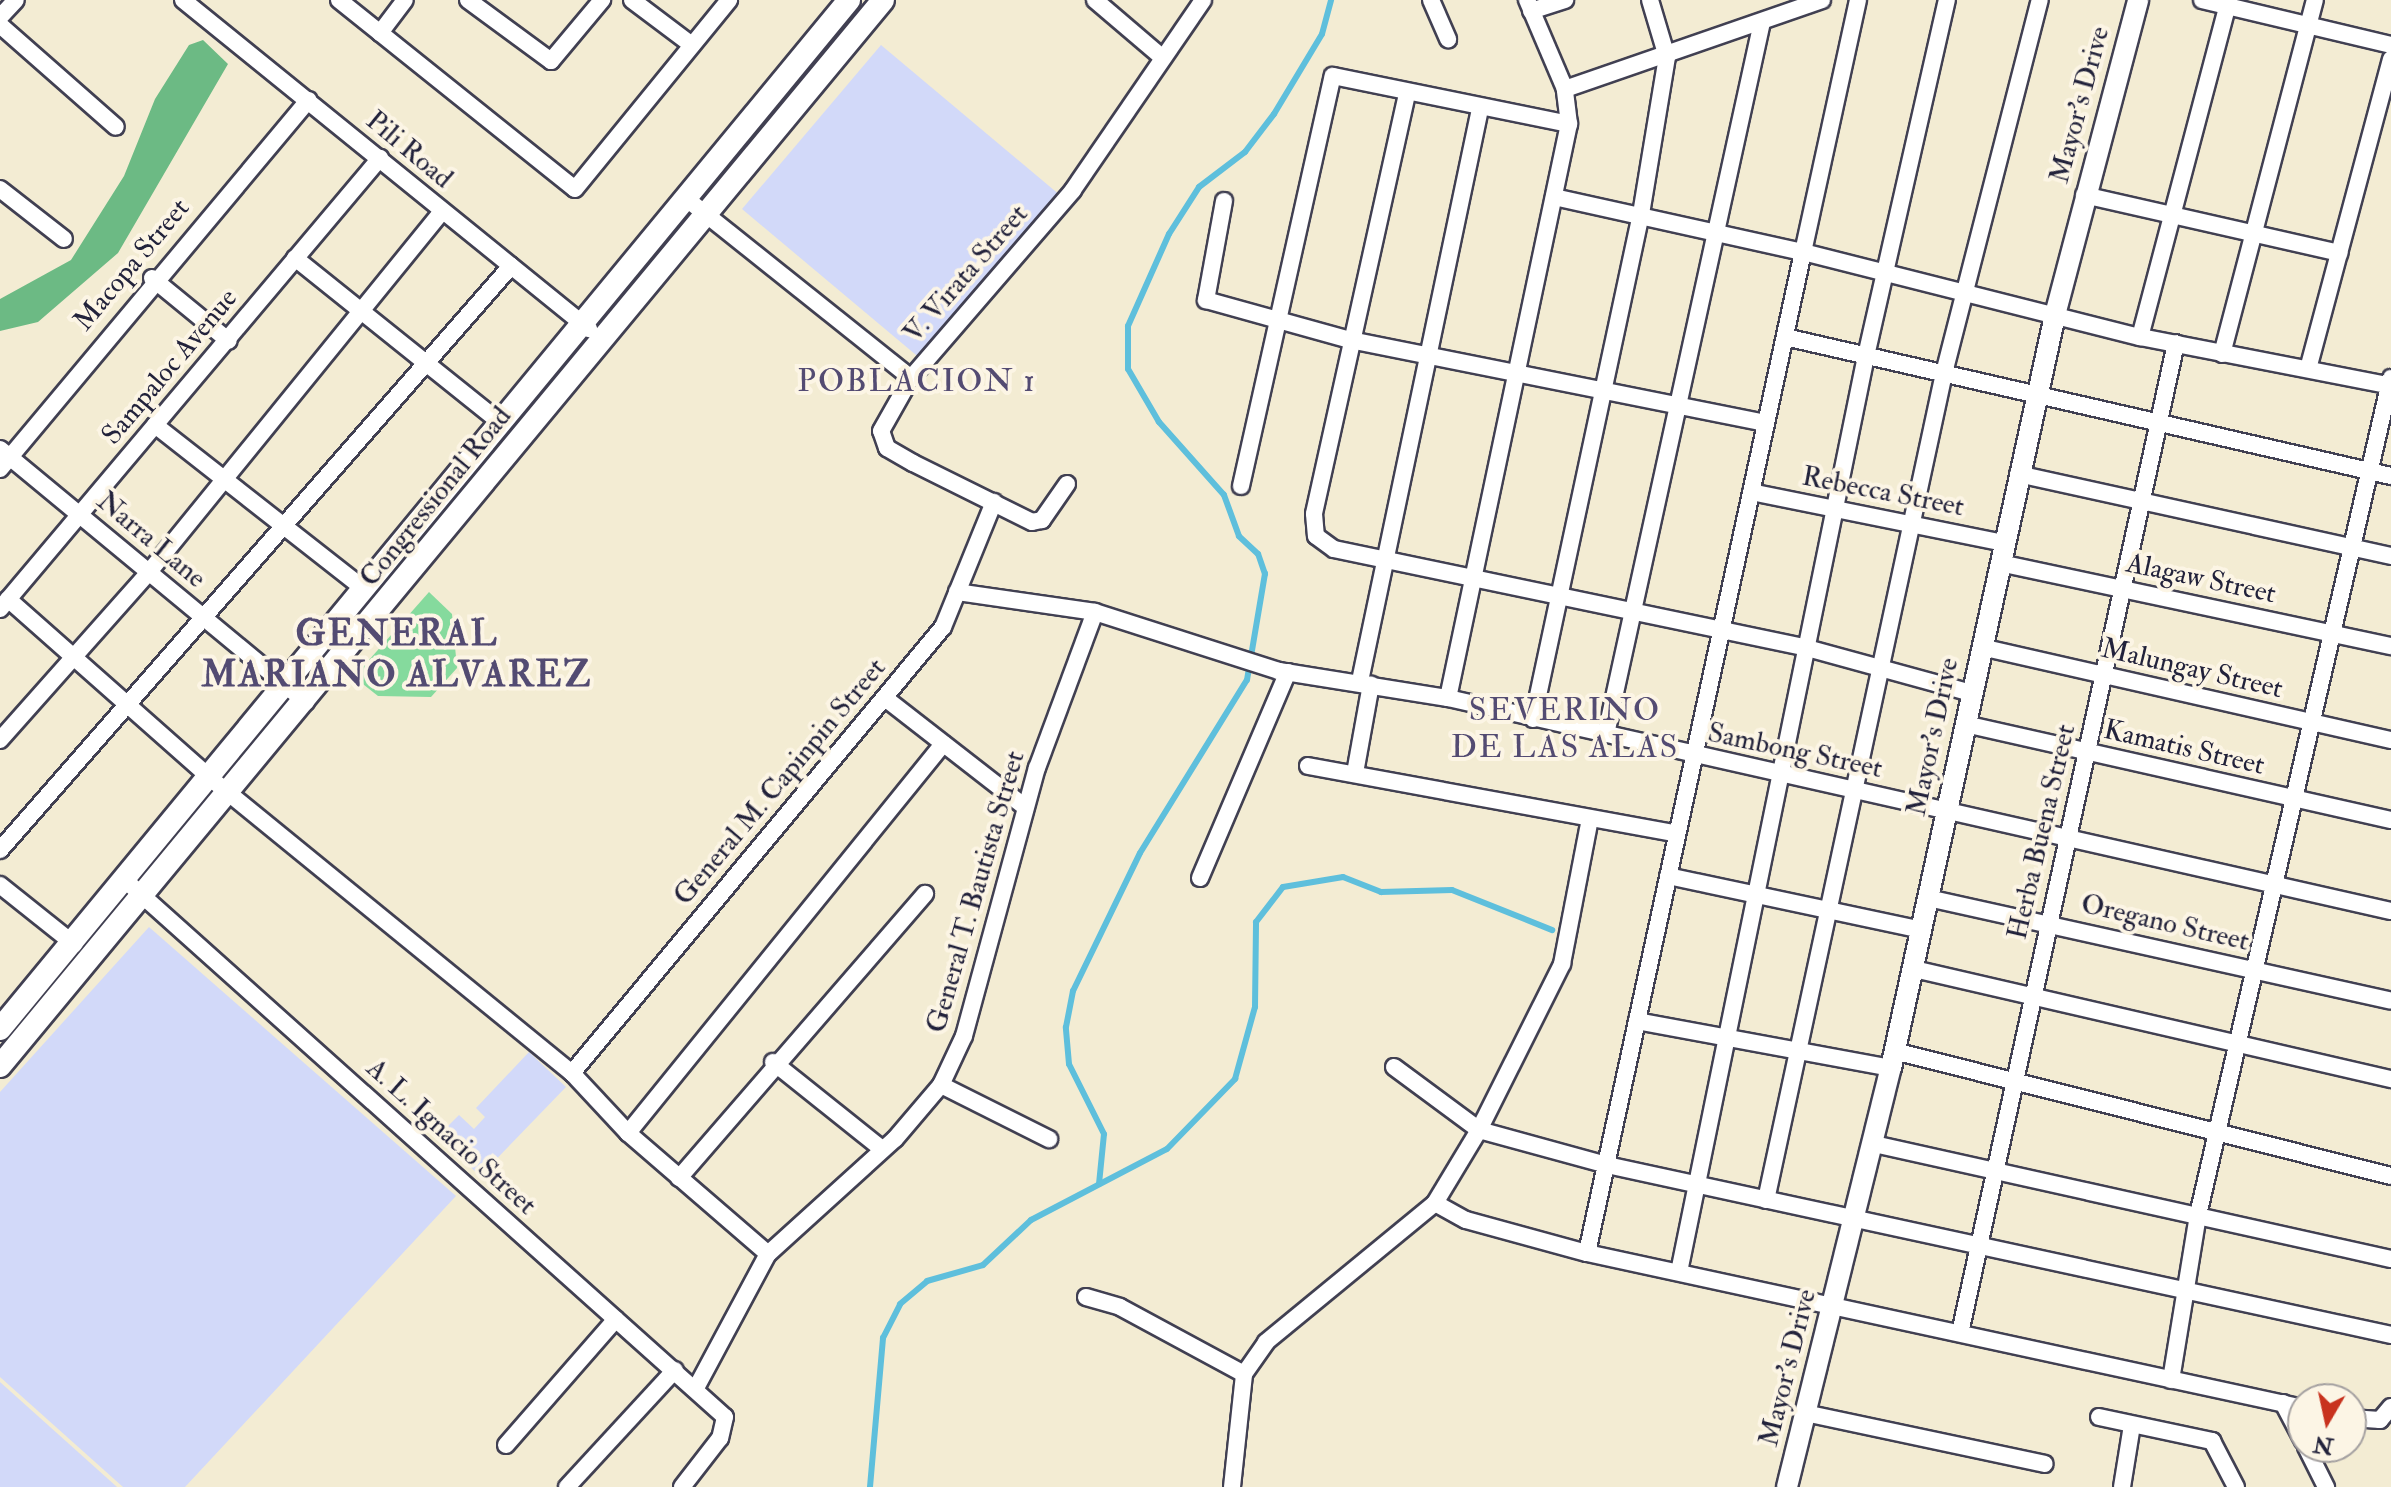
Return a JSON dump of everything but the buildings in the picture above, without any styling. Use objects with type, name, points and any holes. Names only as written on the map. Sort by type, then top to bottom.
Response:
[{"type":"main road","name":"Congressional Road","points":[[4,1052],[134,888],[209,777],[688,200],[849,0]]},
{"type":"main road","name":"Congressional Road","points":[[0,1029],[74,944],[229,792],[883,0]]},
{"type":"main road","points":[[453,482],[473,499]]},
{"type":"street","points":[[0,17],[16,0]]},
{"type":"street","name":"Pili Road","points":[[183,0],[602,340]]},
{"type":"street","points":[[339,0],[575,189],[729,0]]},
{"type":"street","points":[[380,33],[405,0]]},
{"type":"street","points":[[468,0],[551,61],[602,0]]},
{"type":"street","points":[[632,0],[692,45]]},
{"type":"street","points":[[1095,0],[1163,58]]},
{"type":"street","name":"V. Virata Street","points":[[1067,484],[1037,523],[887,448],[881,431],[887,411],[911,378],[1073,190],[1203,0]]},
{"type":"street","points":[[1431,0],[1448,39]]},
{"type":"street","points":[[1448,698],[1569,124],[1565,89],[1529,5],[1565,0]]},
{"type":"street","points":[[1533,719],[1641,214],[1667,57],[1650,0]]},
{"type":"street","points":[[1565,89],[1667,57],[1822,0]]},
{"type":"street","points":[[1587,1253],[1858,0]]},
{"type":"street","points":[[1679,1272],[1699,1186],[1724,1037],[1866,356],[1947,0]]},
{"type":"street","points":[[1766,1200],[1944,373],[2040,0]]},
{"type":"street","name":"Mayor's Drive","points":[[1787,1487],[1874,1144],[2055,315],[2084,195],[2138,0]]},
{"type":"street","points":[[2202,0],[2228,3],[2391,45]]},
{"type":"street","points":[[2222,354],[2315,0]]},
{"type":"street","points":[[2140,337],[2168,216],[2228,3]]},
{"type":"street","points":[[1606,734],[1762,22]]},
{"type":"street","points":[[0,25],[116,127]]},
{"type":"street","points":[[2308,369],[2391,59]]},
{"type":"street","points":[[1241,486],[1275,320],[1333,76],[1480,109],[1569,124]]},
{"type":"street","points":[[1407,94],[1350,340],[1313,525],[1323,543],[1475,581],[1807,648],[1882,672],[1971,693]]},
{"type":"street","name":"Macopa Street","points":[[3,459],[152,278],[308,100]]},
{"type":"street","points":[[1355,773],[1366,682],[1387,561],[1480,109]]},
{"type":"street","name":"Sampaloc Avenue","points":[[4,604],[229,341],[380,158]]},
{"type":"street","points":[[0,189],[64,239]]},
{"type":"street","points":[[2084,195],[2339,253]]},
{"type":"street","points":[[1554,197],[1717,229],[1887,274],[1964,289],[2140,337],[2390,383],[2364,470],[2241,1043],[2198,1215],[2171,1380]]},
{"type":"street","points":[[688,200],[911,378]]},
{"type":"street","points":[[1224,201],[1206,300],[1350,340],[1604,386],[1766,423]]},
{"type":"street","points":[[0,740],[70,657],[149,572],[222,478],[442,212]]},
{"type":"street","points":[[295,258],[363,308],[428,367],[502,424]]},
{"type":"street","points":[[0,850],[130,710],[428,367],[511,266]]},
{"type":"street","points":[[152,278],[229,341]]},
{"type":"street","points":[[1785,337],[2391,476]]},
{"type":"street","name":"Herba Buena Street","points":[[1960,1333],[1981,1246],[2012,1084],[2104,677],[2120,588],[2176,343]]},
{"type":"street","points":[[155,425],[364,589]]},
{"type":"street","name":"Narra Lane","points":[[3,459],[79,515],[306,702]]},
{"type":"street","points":[[2018,474],[2391,556]]},
{"type":"street","name":"Rebecca Street","points":[[1751,492],[1912,524],[2002,553]]},
{"type":"street","name":"General M. Capinpin Street","points":[[572,1073],[943,627],[994,502]]},
{"type":"street","name":"Alagaw Street","points":[[2002,553],[2120,588],[2391,646]]},
{"type":"street","name":"Sambong Street","points":[[957,592],[1095,612],[1284,671],[1366,682],[1448,698],[2391,911]]},
{"type":"street","points":[[4,604],[209,777],[572,1073],[628,1133],[768,1254]]},
{"type":"street","name":"General T. Bautista Street","points":[[696,1388],[768,1254],[882,1149],[941,1085],[964,1036],[1025,807],[1095,612]]},
{"type":"street","name":"Malungay Street","points":[[1981,647],[2391,740]]},
{"type":"street","points":[[1200,878],[1284,671]]},
{"type":"street","points":[[885,698],[1025,807]]},
{"type":"street","name":"Kamatis Street","points":[[1965,724],[2391,820]]},
{"type":"street","points":[[628,1133],[943,744]]},
{"type":"street","points":[[1308,766],[1677,834]]},
{"type":"street","points":[[1232,1487],[1244,1374],[1287,1319],[1435,1203],[1479,1130],[1562,964],[1590,819]]},
{"type":"street","points":[[1668,876],[1921,930]]},
{"type":"street","points":[[0,885],[74,944]]},
{"type":"street","name":"A. L. Ignacio Street","points":[[134,888],[725,1417],[720,1438],[682,1487]]},
{"type":"street","points":[[679,1178],[773,1062],[925,894]]},
{"type":"street","name":"Oregano Street","points":[[1928,898],[2391,1001]]},
{"type":"street","points":[[1914,969],[2032,993],[2391,1079]]},
{"type":"street","points":[[1637,1021],[1799,1051],[1893,1060],[2012,1084],[2218,1129],[2391,1176]]},
{"type":"street","points":[[773,1062],[882,1149]]},
{"type":"street","points":[[1394,1067],[1479,1130],[1607,1165],[2391,1335]]},
{"type":"street","points":[[941,1085],[1049,1139]]},
{"type":"street","points":[[1874,1144],[2391,1259]]},
{"type":"street","points":[[1435,1203],[1466,1220],[1587,1253],[1832,1302],[2287,1404]]},
{"type":"street","points":[[1086,1297],[1120,1307],[1244,1374]]},
{"type":"street","points":[[506,1445],[616,1319]]},
{"type":"street","points":[[567,1487],[675,1370]]},
{"type":"street","points":[[2283,1403],[2287,1411]]},
{"type":"street","points":[[2367,1419],[2380,1420],[2391,1407]]},
{"type":"street","points":[[1805,1413],[2045,1464]]},
{"type":"street","points":[[2099,1417],[2212,1441],[2236,1487]]},
{"type":"street","points":[[2122,1487],[2132,1425]]},
{"type":"street","points":[[2314,1463],[2326,1487]]},
{"type":"shaded area","points":[[881,45],[1061,196],[922,360],[742,209]]},
{"type":"shaded area","points":[[149,927],[456,1196],[185,1487],[123,1487],[0,1377],[0,1092]]},
{"type":"shaded area","points":[[529,1052],[566,1087],[480,1176],[438,1136],[459,1115],[474,1129],[485,1117],[476,1108]]},
{"type":"shaded area","points":[[0,1382],[117,1487],[0,1487]]},
{"type":"green space","points":[[203,40],[228,64],[118,253],[38,322],[0,331],[0,299],[71,260],[124,176],[155,99],[189,45]]},
{"type":"green space","points":[[429,592],[452,614],[457,668],[431,697],[378,696],[354,677]]},
{"type":"waterway","points":[[1099,1184],[1104,1134],[1069,1064],[1066,1027],[1073,991],[1140,853],[1247,680],[1265,574],[1258,554],[1239,536],[1224,495],[1159,422],[1128,369],[1128,326],[1169,234],[1199,187],[1245,152],[1274,114],[1322,34],[1331,0]]},
{"type":"waterway","points":[[870,1487],[883,1338],[900,1304],[927,1281],[983,1265],[1031,1220],[1167,1149],[1235,1079],[1255,1007],[1256,922],[1283,887],[1343,877],[1381,892],[1452,890],[1552,930]]},
{"type":"district","name":"POBLACION 1","points":[[917,381]]},
{"type":"district","name":"GENERAL MARIANO ALVAREZ","points":[[397,654]]},
{"type":"district","name":"SEVERINO DE LAS ALAS","points":[[1565,730]]}]
